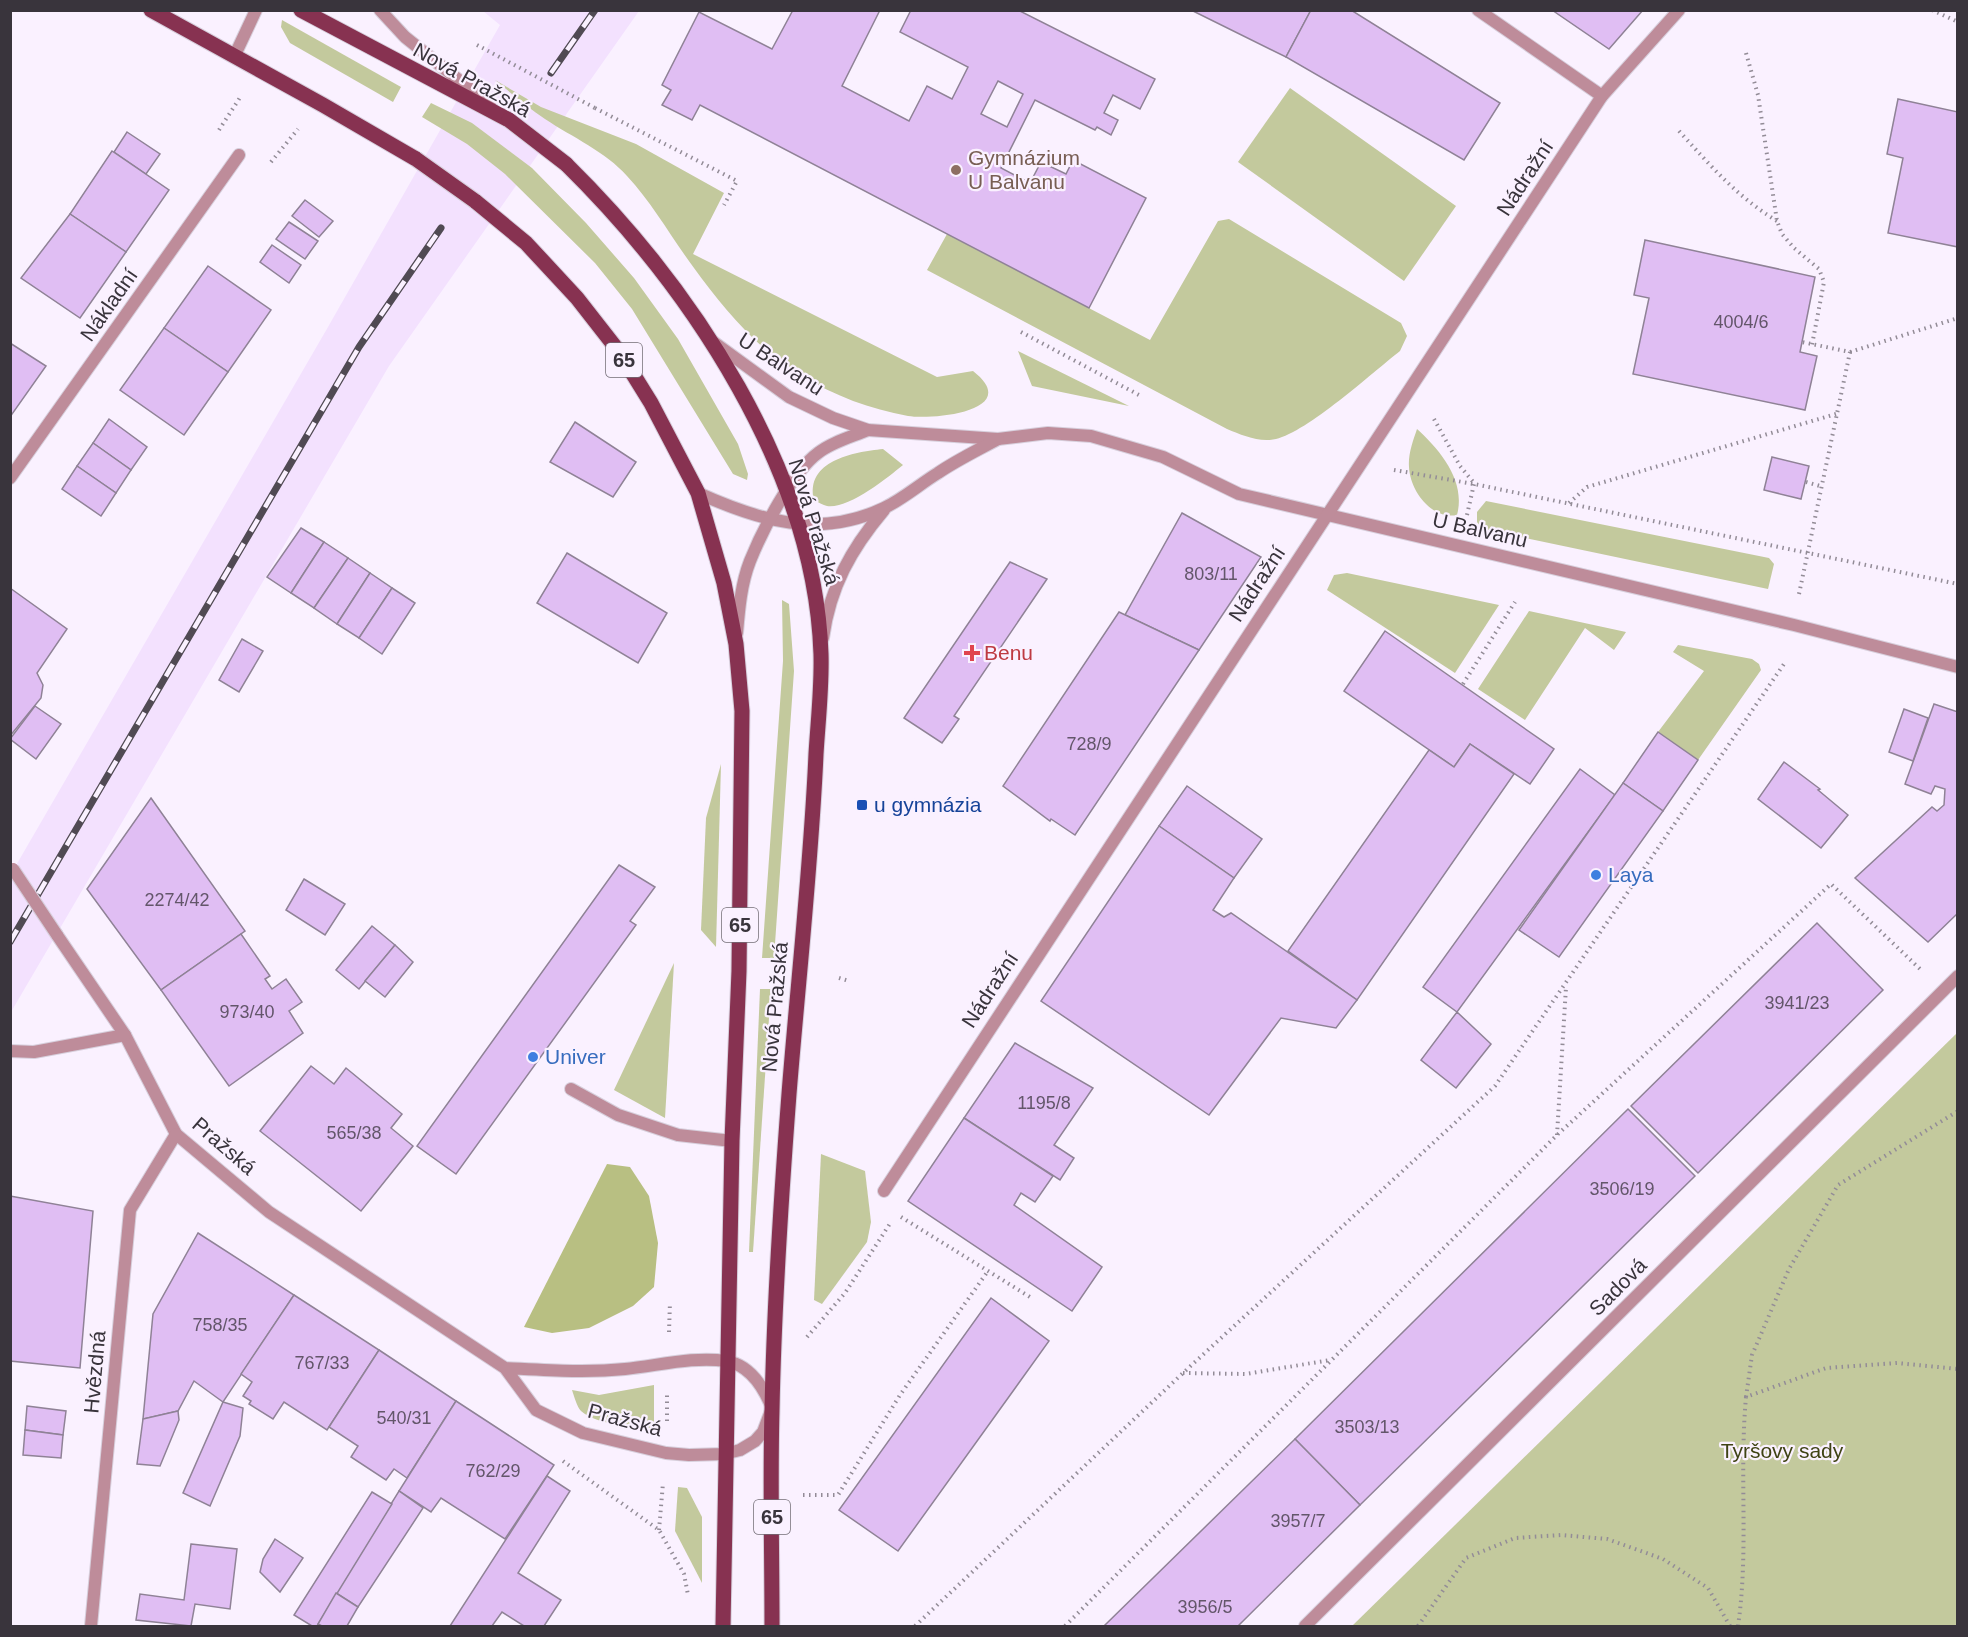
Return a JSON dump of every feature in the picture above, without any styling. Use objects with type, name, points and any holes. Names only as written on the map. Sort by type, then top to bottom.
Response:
[{"type":"main road","name":"Nová Pražská","points":[[151,10],[416,159],[475,201],[526,243],[577,298],[620,353],[651,403],[698,493],[724,583],[736,644],[742,722],[739,971],[727,1361]]},
{"type":"main road","name":"Nová Pražská","points":[[301,10],[455,85],[509,120],[566,164],[633,233],[688,305],[750,408],[786,493],[815,600],[821,654],[814,810],[782,1179],[772,1408]]},
{"type":"main road","name":"65","points":[[723,1626],[727,1361]]},
{"type":"main road","name":"65","points":[[772,1408],[772,1626]]},
{"type":"street","points":[[234,57],[256,10]]},
{"type":"street","points":[[380,10],[455,85]]},
{"type":"street","points":[[1478,10],[1602,96]]},
{"type":"street","name":"Nádražní","points":[[884,1191],[1602,96],[1680,10]]},
{"type":"street","name":"Nákladní","points":[[10,478],[239,155]]},
{"type":"street","name":"U Balvanu","points":[[709,339],[789,398],[832,418],[868,430],[999,439],[1048,433],[1091,436],[1162,457],[1239,494],[1327,513],[1958,667]]},
{"type":"street","name":"U Balvanu","points":[[736,644],[740,605],[750,561],[786,493],[809,460],[819,452],[868,430]]},
{"type":"street","name":"U Balvanu","points":[[698,493],[732,508],[771,521],[828,524],[854,520],[885,508],[940,471],[999,439]]},
{"type":"street","name":"U Balvanu","points":[[821,654],[826,614],[835,585],[861,537],[885,508]]},
{"type":"street","name":"Pražská","points":[[12,867],[124,1035],[176,1134],[269,1212],[505,1368],[536,1410],[583,1433],[666,1453],[724,1454],[740,1450],[755,1441],[769,1421],[772,1408]]},
{"type":"street","name":"Sadová","points":[[1305,1626],[1958,976]]},
{"type":"street","points":[[10,1051],[34,1052],[124,1035]]},
{"type":"street","points":[[571,1089],[618,1115],[678,1135],[732,1141]]},
{"type":"street","name":"Hvězdná","points":[[91,1626],[130,1210],[176,1134]]},
{"type":"street","points":[[727,1361],[743,1368],[756,1378],[772,1408]]},
{"type":"street","name":"Pražská","points":[[505,1368],[555,1371],[624,1370],[668,1363],[727,1361]]},
{"type":"path","points":[[1932,10],[1958,22]]},
{"type":"path","points":[[477,45],[737,181],[724,205]]},
{"type":"path","points":[[1746,53],[1758,94],[1777,221],[1782,234],[1794,248],[1819,269],[1824,282],[1812,345]]},
{"type":"path","points":[[213,138],[244,91]]},
{"type":"path","points":[[265,169],[302,123]]},
{"type":"path","points":[[1679,131],[1748,203],[1777,221]]},
{"type":"path","points":[[1802,342],[1850,352],[1958,318]]},
{"type":"path","points":[[1021,332],[1140,395]]},
{"type":"path","points":[[1799,594],[1806,552],[1850,352]]},
{"type":"path","points":[[1569,503],[1587,487],[1836,414]]},
{"type":"path","points":[[1434,419],[1460,466],[1474,484],[1466,523]]},
{"type":"path","points":[[1411,473],[1569,503],[1958,584]]},
{"type":"path","points":[[1806,482],[1820,486]]},
{"type":"path","points":[[1463,684],[1515,602]]},
{"type":"path","points":[[915,1626],[1183,1373],[1495,1086],[1566,986],[1786,661]]},
{"type":"path","points":[[1065,1626],[1557,1135],[1831,884],[1919,968]]},
{"type":"path","points":[[839,978],[849,981]]},
{"type":"path","points":[[1557,1135],[1566,986]]},
{"type":"path","points":[[1738,1626],[1744,1587],[1742,1447],[1752,1355],[1789,1269],[1838,1185],[1958,1111]]},
{"type":"path","points":[[801,1344],[845,1293],[896,1214],[1030,1297]]},
{"type":"path","points":[[799,1495],[838,1495],[900,1395],[988,1271]]},
{"type":"path","points":[[1183,1373],[1246,1374],[1330,1360]]},
{"type":"path","points":[[1746,1397],[1826,1368],[1897,1363],[1958,1369]]},
{"type":"path","points":[[659,1530],[666,1453]]},
{"type":"path","points":[[559,1458],[659,1530],[684,1574],[689,1599]]},
{"type":"path","points":[[1418,1626],[1466,1558],[1515,1538],[1561,1535],[1606,1539],[1664,1559],[1708,1588],[1730,1626]]},
{"type":"shaded area","points":[[483,11],[639,11],[389,366],[11,1012],[11,874],[500,25]]},
{"type":"green space","points":[[282,20],[401,87],[393,102],[290,43],[281,27]]},
{"type":"green space","points":[[495,80],[541,107],[636,144],[724,193],[693,254],[937,377],[973,371],[986,385],[988,395],[981,404],[969,410],[936,416],[908,416],[853,401],[827,390],[786,366],[756,341],[717,299],[645,198],[619,167],[539,115]]},
{"type":"green space","points":[[1290,88],[1456,206],[1404,281],[1238,162]]},
{"type":"green space","points":[[431,103],[472,123],[532,168],[586,223],[634,278],[678,339],[738,444],[748,474],[747,480],[733,474],[632,309],[595,263],[505,174],[467,144],[422,117]]},
{"type":"green space","points":[[1229,219],[1401,323],[1407,336],[1400,351],[1339,401],[1305,425],[1276,439],[1257,439],[1227,429],[927,270],[947,234],[1150,340],[1218,221]]},
{"type":"green space","points":[[1018,351],[1129,406],[1032,386]]},
{"type":"green space","points":[[1417,429],[1443,457],[1455,479],[1459,502],[1457,515],[1439,513],[1431,508],[1424,502],[1413,485],[1409,462]]},
{"type":"green space","points":[[883,449],[903,465],[867,492],[846,503],[827,506],[814,500],[813,487],[817,476],[824,468],[846,456]]},
{"type":"green space","points":[[1486,501],[1769,558],[1774,564],[1768,589],[1482,529],[1477,522],[1477,512]]},
{"type":"green space","points":[[1347,573],[1499,605],[1455,673],[1327,590],[1334,575]]},
{"type":"green space","points":[[782,600],[789,604],[794,671],[774,958],[762,958],[783,661]]},
{"type":"green space","points":[[1529,611],[1626,632],[1614,650],[1585,628],[1525,720],[1478,689]]},
{"type":"green space","points":[[1678,645],[1752,659],[1759,664],[1761,670],[1698,760],[1658,732],[1704,671],[1673,652]]},
{"type":"green space","points":[[721,764],[716,947],[701,930],[706,818]]},
{"type":"green space","points":[[674,963],[665,1118],[614,1090]]},
{"type":"green space","points":[[760,989],[771,989],[753,1252],[749,1252]]},
{"type":"green space","name":"Tyršovy sady","points":[[1957,1033],[1957,1626],[1352,1626]]},
{"type":"green space","points":[[821,1154],[865,1171],[871,1222],[867,1242],[822,1304],[814,1300]]},
{"type":"green space","points":[[607,1164],[630,1167],[649,1196],[658,1243],[654,1287],[633,1306],[589,1328],[552,1333],[524,1327]]},
{"type":"green space","points":[[654,1385],[654,1430],[616,1425],[588,1416],[581,1411],[572,1390],[599,1395]]},
{"type":"green space","points":[[678,1487],[687,1488],[702,1517],[702,1583],[675,1531]]},
{"type":"building","points":[[793,10],[880,10],[842,86],[909,121],[927,86],[952,99],[968,67],[900,32],[911,10],[1018,10],[1155,79],[1140,109],[1113,95],[1104,113],[1118,120],[1111,135],[1097,127],[1095,130],[1035,100],[1001,168],[1030,183],[1041,162],[1066,174],[1073,160],[1146,198],[1089,308],[700,105],[692,120],[662,105],[671,90],[662,85],[699,12],[772,49]],"holes":[[[998,81],[1023,94],[1007,127],[981,114]]]},
{"type":"building","points":[[1191,10],[1311,10],[1286,57]]},
{"type":"building","points":[[1311,10],[1351,10],[1500,103],[1464,160],[1286,57]]},
{"type":"building","points":[[1552,10],[1643,10],[1609,49]]},
{"type":"building","points":[[1898,99],[1958,112],[1958,247],[1888,233],[1903,158],[1887,154]]},
{"type":"building","points":[[127,132],[160,154],[146,174],[114,152]]},
{"type":"building","points":[[112,151],[169,190],[126,252],[70,214]]},
{"type":"building","points":[[305,200],[333,221],[319,237],[292,216]]},
{"type":"building","points":[[70,214],[126,252],[80,318],[21,278]]},
{"type":"building","points":[[289,222],[318,241],[305,259],[276,239]]},
{"type":"building","points":[[1645,240],[1815,277],[1800,352],[1817,356],[1805,410],[1633,374],[1649,298],[1634,295]]},
{"type":"building","points":[[272,245],[301,265],[289,283],[260,262]]},
{"type":"building","points":[[208,266],[271,310],[228,372],[164,328]]},
{"type":"building","points":[[164,328],[228,372],[184,435],[120,390]]},
{"type":"building","points":[[10,343],[46,366],[10,417]]},
{"type":"building","points":[[109,419],[147,447],[131,470],[93,443]]},
{"type":"building","points":[[575,422],[636,462],[613,497],[550,462]]},
{"type":"building","points":[[93,443],[131,470],[116,493],[77,466]]},
{"type":"building","points":[[1772,457],[1809,466],[1801,499],[1764,490]]},
{"type":"building","points":[[77,466],[116,493],[101,516],[62,489]]},
{"type":"building","points":[[1182,513],[1261,557],[1199,650],[1125,615]]},
{"type":"building","points":[[301,528],[324,542],[291,593],[267,577]]},
{"type":"building","points":[[324,542],[348,558],[314,608],[291,593]]},
{"type":"building","points":[[567,553],[667,613],[638,663],[537,603]]},
{"type":"building","points":[[348,558],[370,573],[337,624],[314,608]]},
{"type":"building","points":[[1010,562],[1047,579],[954,716],[959,719],[942,743],[904,718]]},
{"type":"building","points":[[370,573],[392,588],[359,638],[337,624]]},
{"type":"building","points":[[10,588],[67,629],[37,673],[43,685],[41,698],[10,736]]},
{"type":"building","points":[[392,588],[415,603],[382,654],[359,638]]},
{"type":"building","points":[[1119,612],[1199,650],[1075,835],[1051,819],[1050,821],[1003,786]]},
{"type":"building","points":[[1385,631],[1554,749],[1530,784],[1470,744],[1454,767],[1344,691]]},
{"type":"building","points":[[242,639],[263,651],[239,692],[219,680]]},
{"type":"building","points":[[1934,704],[1958,712],[1958,913],[1928,942],[1855,878],[1932,807],[1937,811],[1944,805],[1945,789],[1935,786],[1931,794],[1905,784]]},
{"type":"building","points":[[35,706],[61,724],[36,759],[10,739]]},
{"type":"building","points":[[1904,709],[1928,718],[1913,761],[1889,752]]},
{"type":"building","points":[[1658,732],[1698,760],[1663,811],[1623,783]]},
{"type":"building","points":[[1470,744],[1514,774],[1357,1000],[1288,951],[1429,750],[1454,767]]},
{"type":"building","points":[[1784,762],[1820,789],[1818,790],[1848,815],[1821,848],[1758,799]]},
{"type":"building","points":[[1580,769],[1615,795],[1457,1012],[1423,987]]},
{"type":"building","points":[[1623,783],[1663,811],[1559,957],[1519,930]]},
{"type":"building","points":[[1187,786],[1262,839],[1234,878],[1159,826]]},
{"type":"building","points":[[151,798],[245,931],[161,990],[87,889]]},
{"type":"building","points":[[1159,826],[1234,878],[1213,910],[1224,917],[1231,913],[1357,1000],[1336,1028],[1281,1018],[1209,1115],[1041,1001]]},
{"type":"building","points":[[619,865],[655,887],[630,921],[636,925],[456,1174],[417,1146]]},
{"type":"building","points":[[304,879],[345,904],[325,935],[286,910]]},
{"type":"building","points":[[1817,923],[1883,990],[1698,1173],[1631,1106]]},
{"type":"building","points":[[372,926],[395,945],[359,989],[336,970]]},
{"type":"building","points":[[241,934],[270,976],[265,979],[272,989],[286,979],[302,1002],[289,1011],[303,1033],[229,1086],[161,990]]},
{"type":"building","points":[[395,945],[413,962],[385,997],[365,981]]},
{"type":"building","points":[[1457,1012],[1491,1044],[1456,1088],[1421,1060]]},
{"type":"building","points":[[1015,1043],[1093,1088],[1054,1145],[1074,1158],[1060,1180],[964,1118]]},
{"type":"building","points":[[311,1066],[334,1084],[346,1068],[402,1114],[391,1128],[413,1146],[361,1211],[260,1131]]},
{"type":"building","points":[[1628,1109],[1695,1176],[1360,1505],[1295,1439]]},
{"type":"building","points":[[964,1118],[1053,1176],[1035,1202],[1021,1193],[1014,1205],[1102,1267],[1072,1311],[908,1201]]},
{"type":"building","points":[[10,1196],[93,1211],[80,1368],[10,1361]]},
{"type":"building","points":[[198,1233],[294,1295],[223,1402],[194,1381],[178,1411],[143,1419],[153,1314]]},
{"type":"building","points":[[294,1295],[379,1350],[327,1430],[284,1402],[273,1419],[249,1404],[251,1401],[243,1396],[252,1382],[241,1374]]},
{"type":"building","points":[[991,1298],[1049,1341],[898,1551],[839,1510]]},
{"type":"building","points":[[379,1350],[456,1401],[407,1478],[394,1469],[386,1480],[351,1457],[358,1446],[329,1427]]},
{"type":"building","points":[[456,1401],[554,1465],[505,1539],[441,1498],[431,1512],[399,1491]]},
{"type":"building","points":[[223,1402],[243,1408],[240,1436],[210,1506],[183,1493]]},
{"type":"building","points":[[27,1406],[66,1411],[63,1435],[25,1430]]},
{"type":"building","points":[[178,1411],[179,1420],[160,1466],[137,1464],[143,1419]]},
{"type":"building","points":[[25,1430],[63,1435],[61,1458],[23,1455]]},
{"type":"building","points":[[1295,1439],[1360,1505],[1238,1626],[1104,1626]]},
{"type":"building","points":[[547,1476],[570,1491],[518,1573],[561,1600],[544,1626],[524,1626],[502,1612],[492,1626],[450,1626]]},
{"type":"building","points":[[399,1491],[423,1508],[358,1607],[336,1593]]},
{"type":"building","points":[[372,1492],[392,1504],[317,1626],[312,1626],[294,1615]]},
{"type":"building","points":[[275,1539],[303,1558],[280,1592],[260,1572],[263,1559]]},
{"type":"building","points":[[191,1544],[237,1549],[230,1609],[195,1604],[191,1626],[136,1620],[140,1594],[184,1600]]},
{"type":"building","points":[[336,1593],[358,1607],[347,1626],[318,1624]]},
{"type":"railway","points":[[551,73],[595,10]]},
{"type":"railway","points":[[10,942],[359,347],[441,228]]},
{"type":"place","name":"Gymnázium U Balvanu","points":[[956,170]]},
{"type":"place","name":"Benu","points":[[972,653]]},
{"type":"place","name":"u gymnázia","points":[[862,805]]},
{"type":"place","name":"Laya","points":[[1596,875]]},
{"type":"place","name":"Univer","points":[[533,1057]]}]
